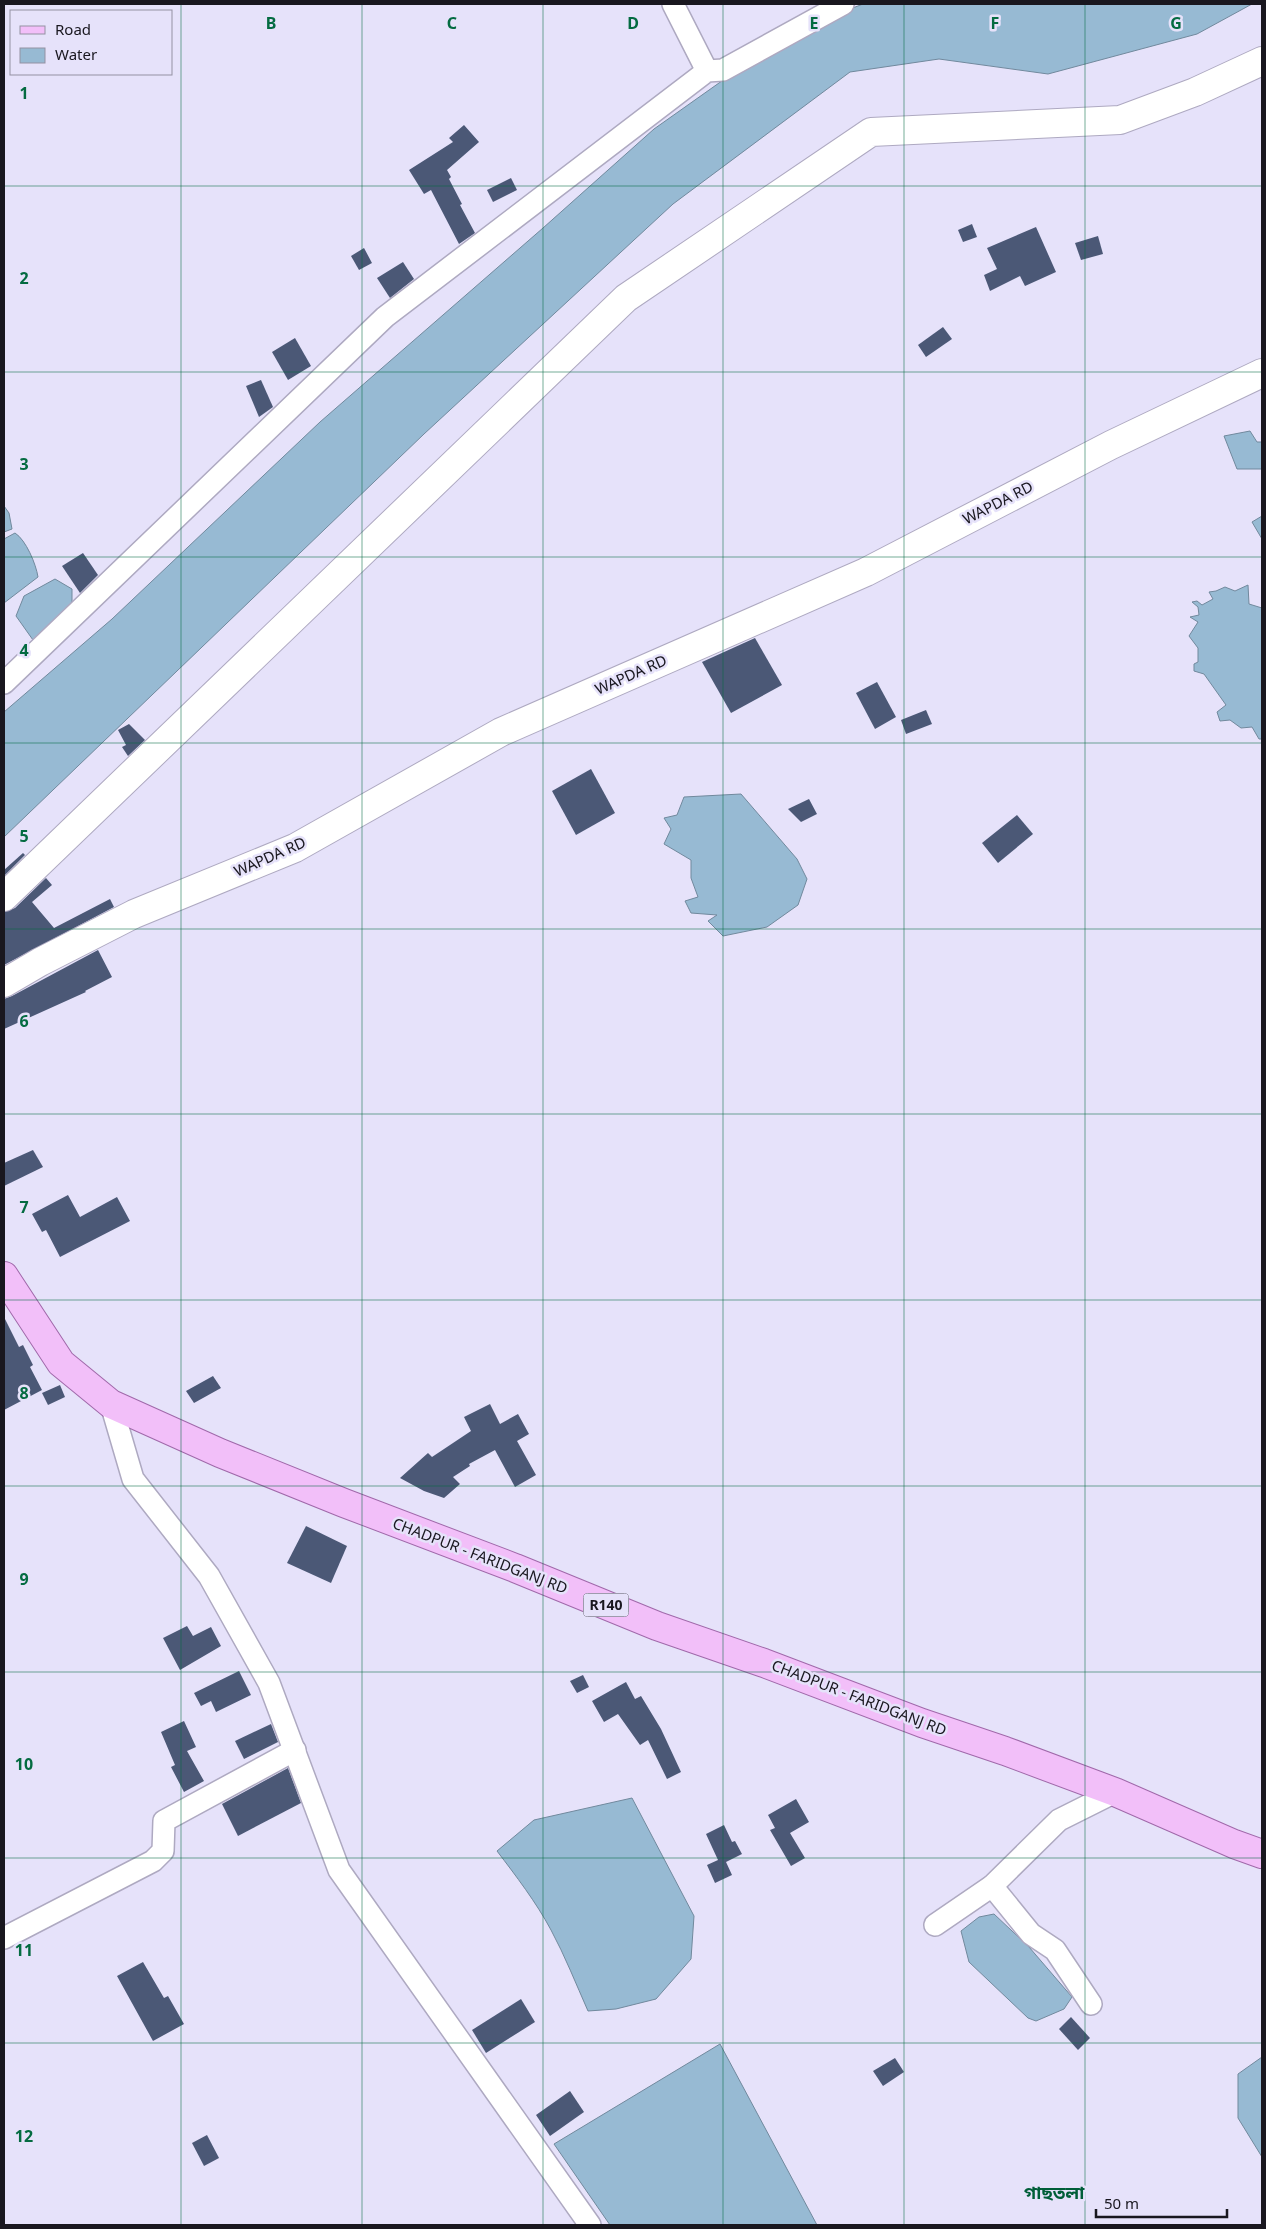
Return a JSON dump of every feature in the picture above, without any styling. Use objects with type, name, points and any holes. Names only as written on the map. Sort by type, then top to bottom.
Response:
[{"type":"main road","points":[[4,897],[626,298],[870,132],[1120,120],[1195,92],[1262,61]]},
{"type":"main road","name":"WAPDA RD","points":[[4,984],[40,962],[134,914],[295,848],[501,732],[866,572],[1111,445],[1262,373]]},
{"type":"main road","name":"CHADPUR - FARIDGANJ RD","points":[[4,1276],[61,1363],[111,1404],[220,1453],[344,1503],[515,1568],[657,1626],[764,1663],[922,1723],[1005,1751],[1115,1792],[1234,1844],[1262,1854]]},
{"type":"street","points":[[673,4],[707,71]]},
{"type":"street","points":[[4,683],[385,317],[707,71],[722,70],[843,4]]},
{"type":"street","points":[[111,1404],[133,1479],[209,1576],[269,1683],[339,1870],[590,2225]]},
{"type":"street","points":[[4,1938],[153,1861],[163,1851],[164,1822],[295,1750]]},
{"type":"street","points":[[935,1925],[992,1886],[1059,1820],[1115,1792]]},
{"type":"street","points":[[992,1886],[1031,1934],[1055,1950],[1091,2004]]},
{"type":"water","points":[[863,4],[1252,4],[1197,34],[1048,74],[939,59],[850,72],[673,204],[424,434],[4,837],[4,712],[112,619],[320,422],[654,129],[791,32]]},
{"type":"water","points":[[1250,431],[1257,442],[1262,442],[1262,469],[1237,469],[1224,436]]},
{"type":"water","points":[[4,506],[9,513],[12,529],[4,532]]},
{"type":"water","points":[[1262,516],[1262,539],[1252,522]]},
{"type":"water","points":[[15,533],[23,541],[30,553],[38,577],[4,603],[4,539]]},
{"type":"water","points":[[55,579],[72,589],[72,603],[33,640],[16,616],[24,596]]},
{"type":"water","points":[[1248,585],[1249,604],[1262,608],[1262,739],[1259,739],[1252,727],[1241,728],[1230,720],[1220,721],[1217,712],[1226,705],[1204,674],[1194,671],[1194,664],[1198,662],[1198,648],[1189,636],[1198,622],[1190,617],[1199,615],[1198,607],[1192,602],[1197,601],[1202,605],[1213,599],[1209,592],[1225,587],[1235,591]]},
{"type":"water","points":[[741,794],[797,859],[807,879],[798,905],[767,927],[723,936],[708,921],[717,915],[691,913],[685,901],[698,897],[691,878],[691,860],[664,844],[671,829],[664,818],[677,815],[684,797]]},
{"type":"water","points":[[632,1798],[694,1916],[691,1959],[656,1999],[616,2009],[588,2011],[561,1950],[545,1920],[526,1889],[497,1851],[534,1820]]},
{"type":"water","points":[[994,1914],[1029,1947],[1072,1997],[1064,2009],[1036,2021],[1028,2018],[969,1962],[961,1931],[979,1917]]},
{"type":"water","points":[[720,2044],[817,2225],[610,2225],[554,2144]]},
{"type":"water","points":[[1262,2057],[1262,2157],[1238,2118],[1238,2074]]},
{"type":"building","points":[[464,125],[479,142],[447,170],[451,177],[449,179],[462,204],[460,205],[475,233],[459,244],[431,190],[424,194],[409,170],[453,142],[449,138]]},
{"type":"building","points":[[511,178],[517,190],[493,202],[487,190]]},
{"type":"building","points":[[972,224],[977,237],[963,242],[958,230]]},
{"type":"building","points":[[1036,227],[1056,272],[1025,286],[1020,276],[990,291],[984,275],[997,269],[987,248]]},
{"type":"building","points":[[1098,236],[1103,254],[1081,260],[1075,243]]},
{"type":"building","points":[[364,248],[372,263],[359,270],[351,256]]},
{"type":"building","points":[[403,262],[414,279],[390,298],[377,278]]},
{"type":"building","points":[[943,327],[952,339],[926,357],[918,345]]},
{"type":"building","points":[[295,338],[311,366],[288,380],[272,352]]},
{"type":"building","points":[[261,380],[273,407],[259,417],[246,386]]},
{"type":"building","points":[[83,553],[98,575],[80,593],[62,566]]},
{"type":"building","points":[[755,638],[782,685],[731,713],[702,662]]},
{"type":"building","points":[[877,682],[896,717],[875,729],[856,693]]},
{"type":"building","points":[[926,710],[932,724],[906,734],[901,720]]},
{"type":"building","points":[[129,724],[145,740],[128,756],[122,747],[126,745],[118,730]]},
{"type":"building","points":[[591,769],[615,813],[576,835],[552,791]]},
{"type":"building","points":[[809,799],[817,814],[801,822],[788,809]]},
{"type":"building","points":[[1017,815],[1033,834],[998,863],[982,843]]},
{"type":"building","points":[[23,853],[25,855],[4,876],[4,870]]},
{"type":"building","points":[[46,878],[52,885],[32,902],[54,928],[110,899],[114,907],[4,965],[4,912],[15,908]]},
{"type":"building","points":[[98,950],[112,977],[86,992],[4,1029],[4,999]]},
{"type":"building","points":[[33,1150],[43,1167],[4,1186],[4,1163]]},
{"type":"building","points":[[68,1195],[80,1217],[117,1197],[130,1221],[60,1257],[46,1230],[42,1232],[32,1214]]},
{"type":"building","points":[[4,1317],[19,1347],[23,1345],[33,1365],[30,1367],[42,1390],[4,1410]]},
{"type":"building","points":[[213,1376],[221,1388],[194,1403],[186,1391]]},
{"type":"building","points":[[60,1385],[65,1397],[48,1405],[42,1393]]},
{"type":"building","points":[[490,1404],[500,1424],[518,1414],[529,1434],[517,1441],[536,1475],[515,1487],[495,1450],[469,1464],[470,1466],[453,1477],[460,1484],[444,1498],[424,1491],[400,1478],[428,1453],[432,1457],[471,1431],[464,1417]]},
{"type":"building","points":[[306,1526],[347,1546],[331,1583],[287,1563]]},
{"type":"building","points":[[187,1626],[193,1636],[211,1627],[221,1646],[180,1670],[163,1638]]},
{"type":"building","points":[[239,1671],[251,1695],[216,1712],[211,1701],[201,1706],[194,1693]]},
{"type":"building","points":[[583,1675],[589,1687],[577,1693],[570,1681]]},
{"type":"building","points":[[626,1682],[635,1699],[641,1696],[661,1729],[681,1772],[667,1779],[648,1740],[640,1745],[618,1714],[604,1722],[592,1701]]},
{"type":"building","points":[[184,1721],[196,1747],[187,1751],[204,1781],[184,1792],[171,1767],[175,1765],[161,1732]]},
{"type":"building","points":[[271,1724],[278,1742],[244,1759],[235,1741]]},
{"type":"building","points":[[288,1768],[301,1803],[238,1836],[222,1804]]},
{"type":"building","points":[[796,1799],[809,1822],[790,1833],[805,1858],[791,1866],[770,1830],[775,1828],[768,1815]]},
{"type":"building","points":[[724,1825],[732,1842],[735,1841],[742,1854],[726,1862],[732,1875],[715,1883],[707,1865],[718,1860],[706,1834]]},
{"type":"building","points":[[143,1962],[164,1998],[168,1996],[184,2024],[153,2041],[117,1976]]},
{"type":"building","points":[[521,1999],[535,2022],[486,2053],[472,2030]]},
{"type":"building","points":[[1071,2017],[1090,2038],[1078,2050],[1059,2029]]},
{"type":"building","points":[[895,2058],[904,2072],[883,2086],[873,2071]]},
{"type":"building","points":[[570,2091],[584,2112],[550,2136],[536,2115]]},
{"type":"building","points":[[207,2135],[219,2158],[204,2166],[192,2143]]},
{"type":"district","name":"গাছতলা","points":[[1054,2193]]}]
